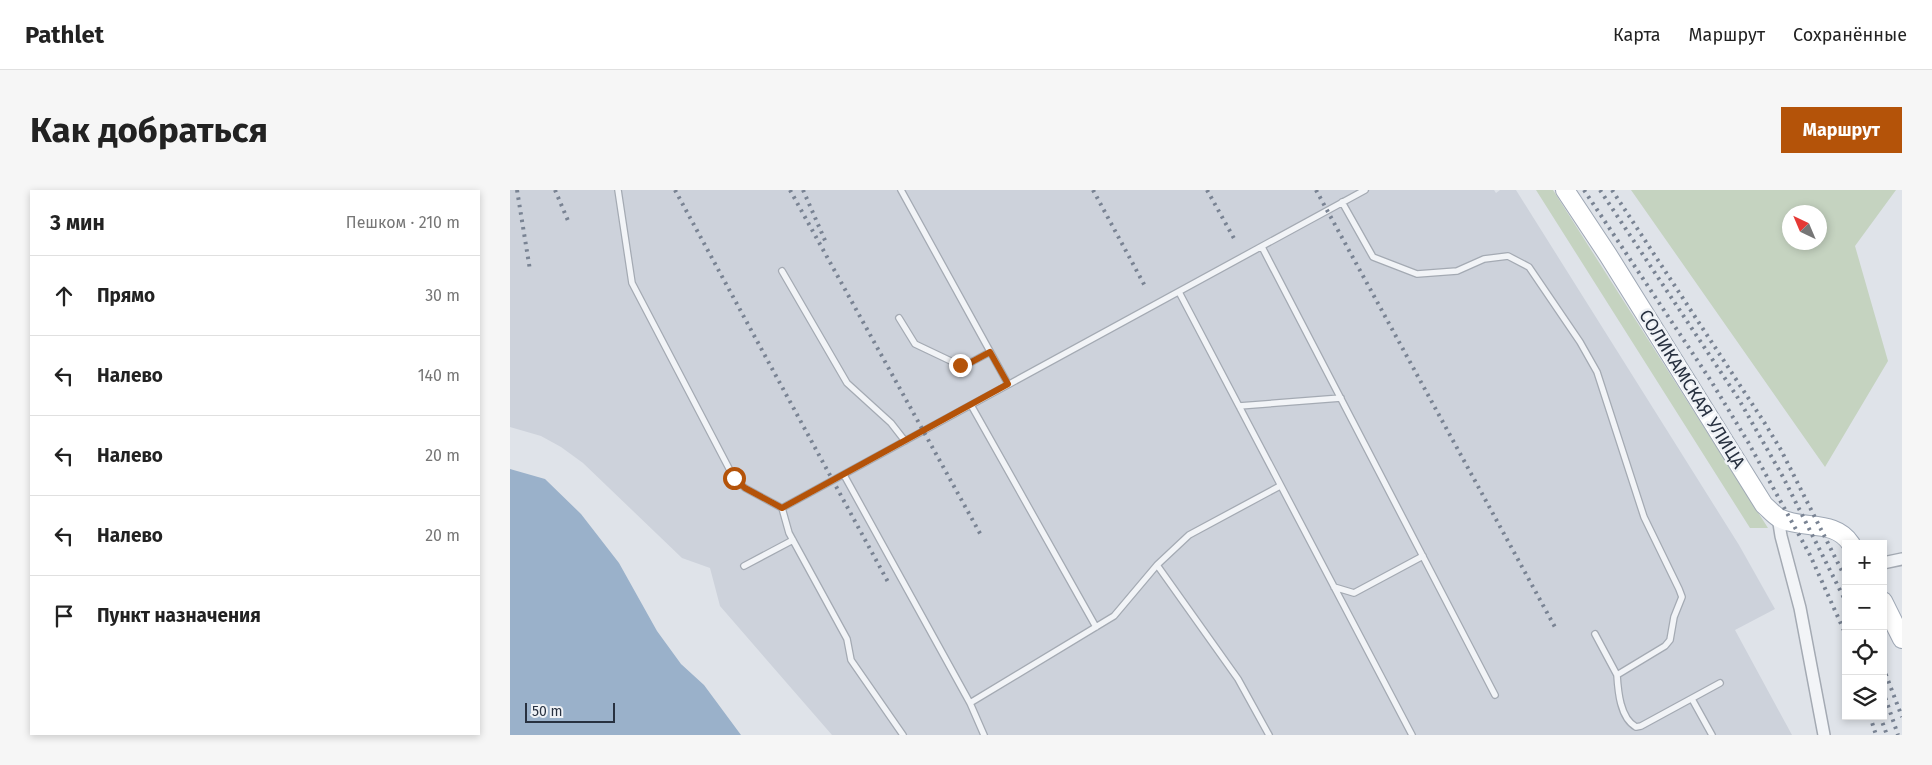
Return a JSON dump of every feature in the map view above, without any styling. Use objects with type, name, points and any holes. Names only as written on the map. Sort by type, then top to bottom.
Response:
[{"type":"main road","name":"СОЛИКАМСКАЯ УЛИЦА","points":[[1565,190],[1608,255],[1764,505],[1778,518]]},
{"type":"main road","points":[[1778,518],[1792,522],[1819,525],[1835,530],[1848,540]]},
{"type":"main road","points":[[1887,609],[1902,639]]},
{"type":"street","points":[[1778,518],[1780,536],[1800,608],[1824,735]]},
{"type":"street","points":[[1887,562],[1902,559]]},
{"type":"lane","points":[[618,190],[632,283],[734,478],[745,488],[782,508]]},
{"type":"lane","points":[[901,190],[1008,384]]},
{"type":"lane","points":[[782,508],[1365,190]]},
{"type":"lane","points":[[1342,202],[1372,257],[1417,274],[1457,271],[1484,259],[1508,256],[1529,267],[1580,342],[1597,372],[1644,517],[1680,589],[1682,597],[1674,617],[1670,640],[1666,646],[1617,674]]},
{"type":"lane","points":[[1262,247],[1495,695]]},
{"type":"lane","points":[[782,271],[847,383],[892,423],[905,441]]},
{"type":"lane","points":[[1179,292],[1412,735]]},
{"type":"lane","points":[[898,318],[915,344],[960,365],[966,365],[990,352]]},
{"type":"lane","points":[[1239,406],[1341,398]]},
{"type":"lane","points":[[971,405],[1096,627]]},
{"type":"lane","points":[[844,475],[970,703],[984,735]]},
{"type":"lane","points":[[970,703],[1114,616],[1157,565],[1189,536],[1280,486]]},
{"type":"lane","points":[[782,508],[784,519],[793,540],[847,639],[851,660],[903,735]]},
{"type":"lane","points":[[744,566],[793,540]]},
{"type":"lane","points":[[1334,588],[1354,593],[1423,556]]},
{"type":"lane","points":[[1157,565],[1238,679],[1269,735]]},
{"type":"lane","points":[[1594,634],[1617,674],[1619,700],[1631,723],[1636,727],[1720,683]]},
{"type":"lane","points":[[1692,698],[1712,735]]},
{"type":"shaded area","points":[[510,190],[1494,190],[1496,193],[1500,190],[1516,190],[1739,545],[1775,609],[1735,630],[1792,735],[832,735],[720,606],[710,568],[682,558],[583,463],[561,447],[541,436],[510,427]]},
{"type":"green space","points":[[1536,190],[1553,190],[1768,528],[1750,528]]},
{"type":"green space","points":[[1631,190],[1896,190],[1855,246],[1888,361],[1825,467]]},
{"type":"water","points":[[510,469],[545,479],[581,514],[619,563],[657,631],[681,664],[704,685],[741,735],[510,735]]},
{"type":"railway","points":[[517,190],[530,270]]},
{"type":"railway","points":[[555,190],[569,223]]},
{"type":"railway","points":[[675,190],[888,582]]},
{"type":"railway","points":[[790,190],[982,537]]},
{"type":"railway","points":[[803,190],[827,245]]},
{"type":"railway","points":[[1093,190],[1146,288]]},
{"type":"railway","points":[[1207,190],[1236,242]]},
{"type":"railway","points":[[1316,190],[1556,629]]},
{"type":"railway","points":[[1584,190],[1711,381],[1748,442],[1810,555],[1844,630]]},
{"type":"railway","points":[[1600,190],[1738,398],[1783,477],[1842,594]]},
{"type":"railway","points":[[1612,190],[1781,450],[1842,571]]},
{"type":"railway","points":[[1886,675],[1902,717]]},
{"type":"railway","points":[[1887,703],[1898,735]]},
{"type":"railway","points":[[1871,720],[1876,735]]},
{"type":"railway","points":[[1881,720],[1887,735]]},
{"type":"route","points":[[734,478],[745,488],[782,508],[1008,384],[990,352],[973,362],[960,365]]}]
